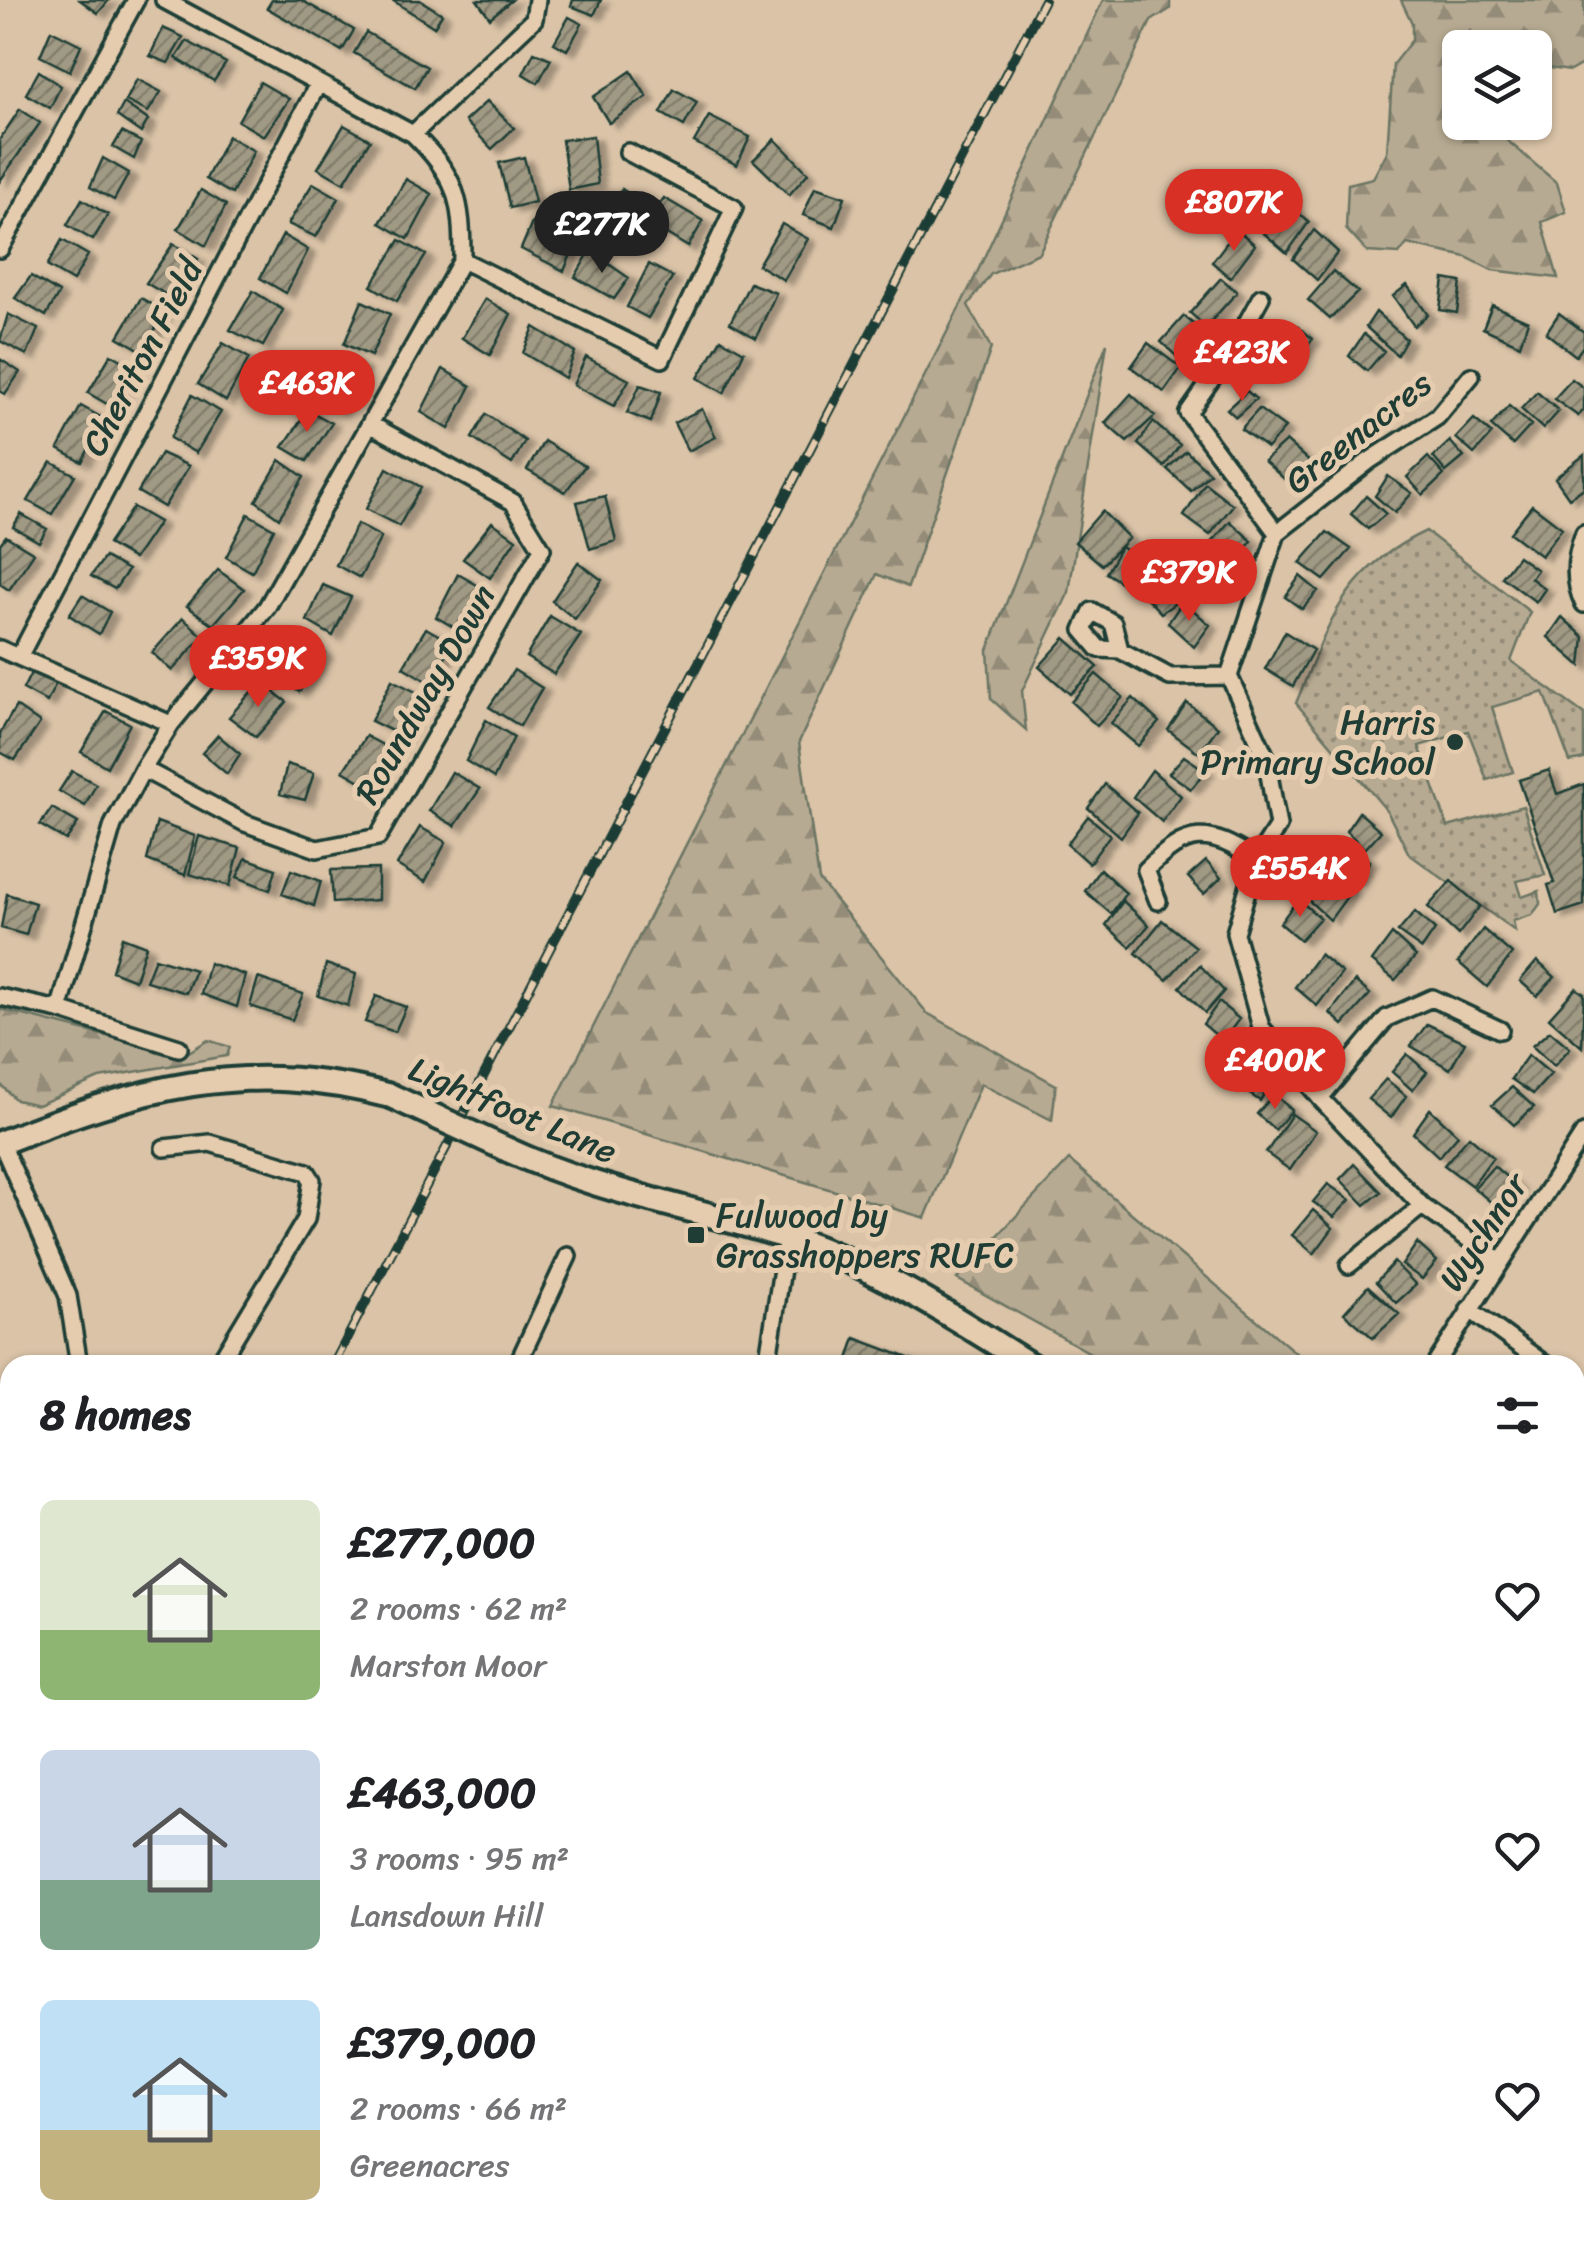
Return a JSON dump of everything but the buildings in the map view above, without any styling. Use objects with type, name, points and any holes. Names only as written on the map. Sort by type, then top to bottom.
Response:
[{"type":"main road","name":"Lightfoot Lane","points":[[1,1142],[129,1096],[230,1076],[355,1087],[392,1096],[579,1182],[787,1237],[856,1263],[1013,1355]]},
{"type":"street","points":[[0,248],[136,0]]},
{"type":"street","points":[[59,1010],[113,825],[143,769],[171,724],[267,608],[462,260],[462,208],[446,167],[412,134],[164,0]]},
{"type":"street","points":[[412,134],[534,20],[537,0]]},
{"type":"street","name":"Cheriton Field","points":[[19,657],[318,84]]},
{"type":"street","points":[[462,260],[662,359],[734,208],[628,152]]},
{"type":"street","name":"Greenacres","points":[[1262,296],[1230,354],[1188,413],[1278,532]]},
{"type":"street","name":"Greenacres","points":[[1229,676],[1278,532],[1369,460],[1438,417],[1471,376]]},
{"type":"street","name":"Roundway Down","points":[[143,769],[244,823],[317,848],[378,837],[542,549],[513,502],[370,424]]},
{"type":"street","points":[[1584,533],[1576,563],[1576,585],[1584,604]]},
{"type":"street","points":[[1,650],[171,724]]},
{"type":"street","points":[[1120,650],[1170,677],[1229,676],[1266,757],[1278,826],[1256,860],[1236,933],[1260,1027],[1320,1098],[1422,1206],[1499,1261]]},
{"type":"street","points":[[1158,902],[1146,870],[1174,842],[1221,837],[1256,860]]},
{"type":"street","points":[[0,997],[59,1010],[179,1048]]},
{"type":"street","points":[[1320,1098],[1387,1018],[1432,998],[1500,1030]]},
{"type":"street","name":"Wychnor","points":[[1440,1355],[1584,1133]]},
{"type":"street","points":[[1,1142],[68,1296],[77,1355]]},
{"type":"street","points":[[164,1148],[210,1143],[307,1172],[312,1180],[306,1219],[224,1355]]},
{"type":"street","points":[[1349,1266],[1422,1206]]},
{"type":"street","points":[[769,1355],[787,1237]]},
{"type":"street","points":[[522,1355],[568,1256]]},
{"type":"street","points":[[1469,1309],[1532,1355]]},
{"type":"green space","points":[[1103,0],[1170,0],[1170,9],[1151,21],[1039,253],[991,274],[968,305],[991,348],[908,587],[877,574],[799,742],[819,880],[927,1013],[1056,1085],[1052,1120],[981,1084],[925,1218],[553,1106],[975,277]]},
{"type":"green space","points":[[1401,0],[1584,0],[1584,63],[1570,71],[1552,68],[1552,30],[1442,30],[1442,140],[1507,140],[1557,183],[1566,212],[1542,222],[1558,278],[1492,270],[1466,257],[1407,244],[1399,254],[1367,252],[1346,229],[1348,184],[1373,178],[1387,152],[1393,64],[1412,40],[1412,23]]},
{"type":"green space","points":[[1107,343],[1069,592],[1022,691],[1026,730],[991,699],[988,650]]},
{"type":"green space","name":"Harris Primary School","points":[[1426,531],[1530,612],[1511,661],[1584,714],[1584,759],[1570,762],[1544,692],[1492,707],[1513,772],[1487,780],[1468,731],[1419,746],[1448,827],[1523,806],[1545,875],[1517,881],[1522,897],[1539,891],[1540,904],[1532,915],[1513,921],[1515,931],[1409,854],[1387,811],[1296,703],[1329,624],[1357,582],[1398,546]]},
{"type":"green space","points":[[0,1009],[184,1055],[208,1040],[230,1047],[227,1056],[99,1078],[38,1105],[16,1100],[0,1084]]},
{"type":"green space","points":[[1069,1160],[1298,1355],[1094,1355],[957,1279]]},
{"type":"railway","points":[[338,1355],[1044,0]]},
{"type":"place","name":"Harris Primary School","points":[[1455,742]]},
{"type":"place","name":"Fulwood by Grasshoppers RUFC","points":[[696,1235]]}]
